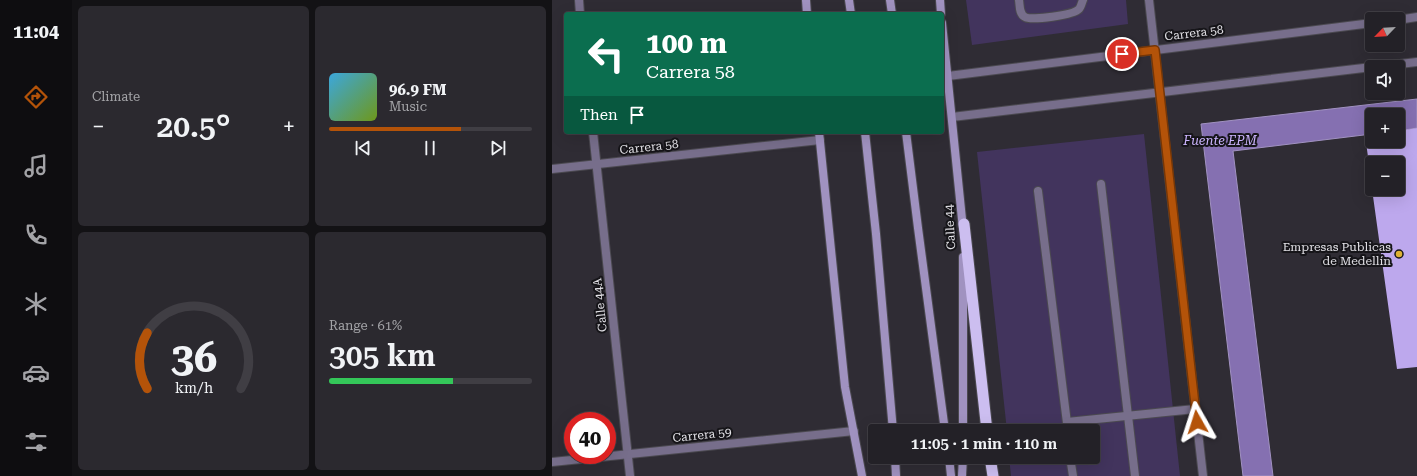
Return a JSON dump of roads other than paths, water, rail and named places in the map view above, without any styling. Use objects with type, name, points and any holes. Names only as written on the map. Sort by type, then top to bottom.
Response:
[{"type":"highway","points":[[964,224],[986,424]]},
{"type":"highway","points":[[991,464],[993,476]]},
{"type":"main road","points":[[806,0],[807,12]]},
{"type":"main road","points":[[849,0],[851,12]]},
{"type":"main road","points":[[890,0],[892,12]]},
{"type":"main road","points":[[940,0],[941,12]]},
{"type":"main road","name":"Calle 44","points":[[944,41],[964,224],[963,424]]},
{"type":"main road","points":[[865,134],[877,241],[892,424]]},
{"type":"main road","points":[[906,134],[944,424]]},
{"type":"main road","points":[[820,136],[845,387],[862,476]]},
{"type":"main road","points":[[895,464],[896,476]]},
{"type":"main road","points":[[950,464],[951,476]]},
{"type":"main road","points":[[962,476],[963,464]]},
{"type":"street","points":[[579,0],[580,12]]},
{"type":"street","points":[[1019,0],[1021,12],[1024,17],[1031,19],[1072,13],[1079,9],[1083,0]]},
{"type":"street","points":[[1149,0],[1203,476]]},
{"type":"street","points":[[1405,19],[1417,17]]},
{"type":"street","name":"Carrera 58","points":[[948,76],[1365,24]]},
{"type":"street","points":[[1405,63],[1417,62]]},
{"type":"street","points":[[952,117],[1365,68]]},
{"type":"street","name":"Calle 44A","points":[[593,134],[630,476]]},
{"type":"street","name":"Carrera 58","points":[[552,169],[820,136]]},
{"type":"street","points":[[1100,184],[1129,415],[1135,476]]},
{"type":"street","points":[[1038,192],[1066,422],[1195,409]]},
{"type":"street","name":"Carrera 59","points":[[552,462],[854,432]]},
{"type":"street","points":[[1071,464],[1073,476]]},
{"type":"water","name":"Fuente EPM","points":[[1417,99],[1417,128],[1405,130],[1405,108],[1365,108],[1365,135],[1233,151],[1273,476],[1243,476],[1201,124]]},
{"type":"place","name":"Empresas Publicas de Medellín","points":[[1399,254]]}]
